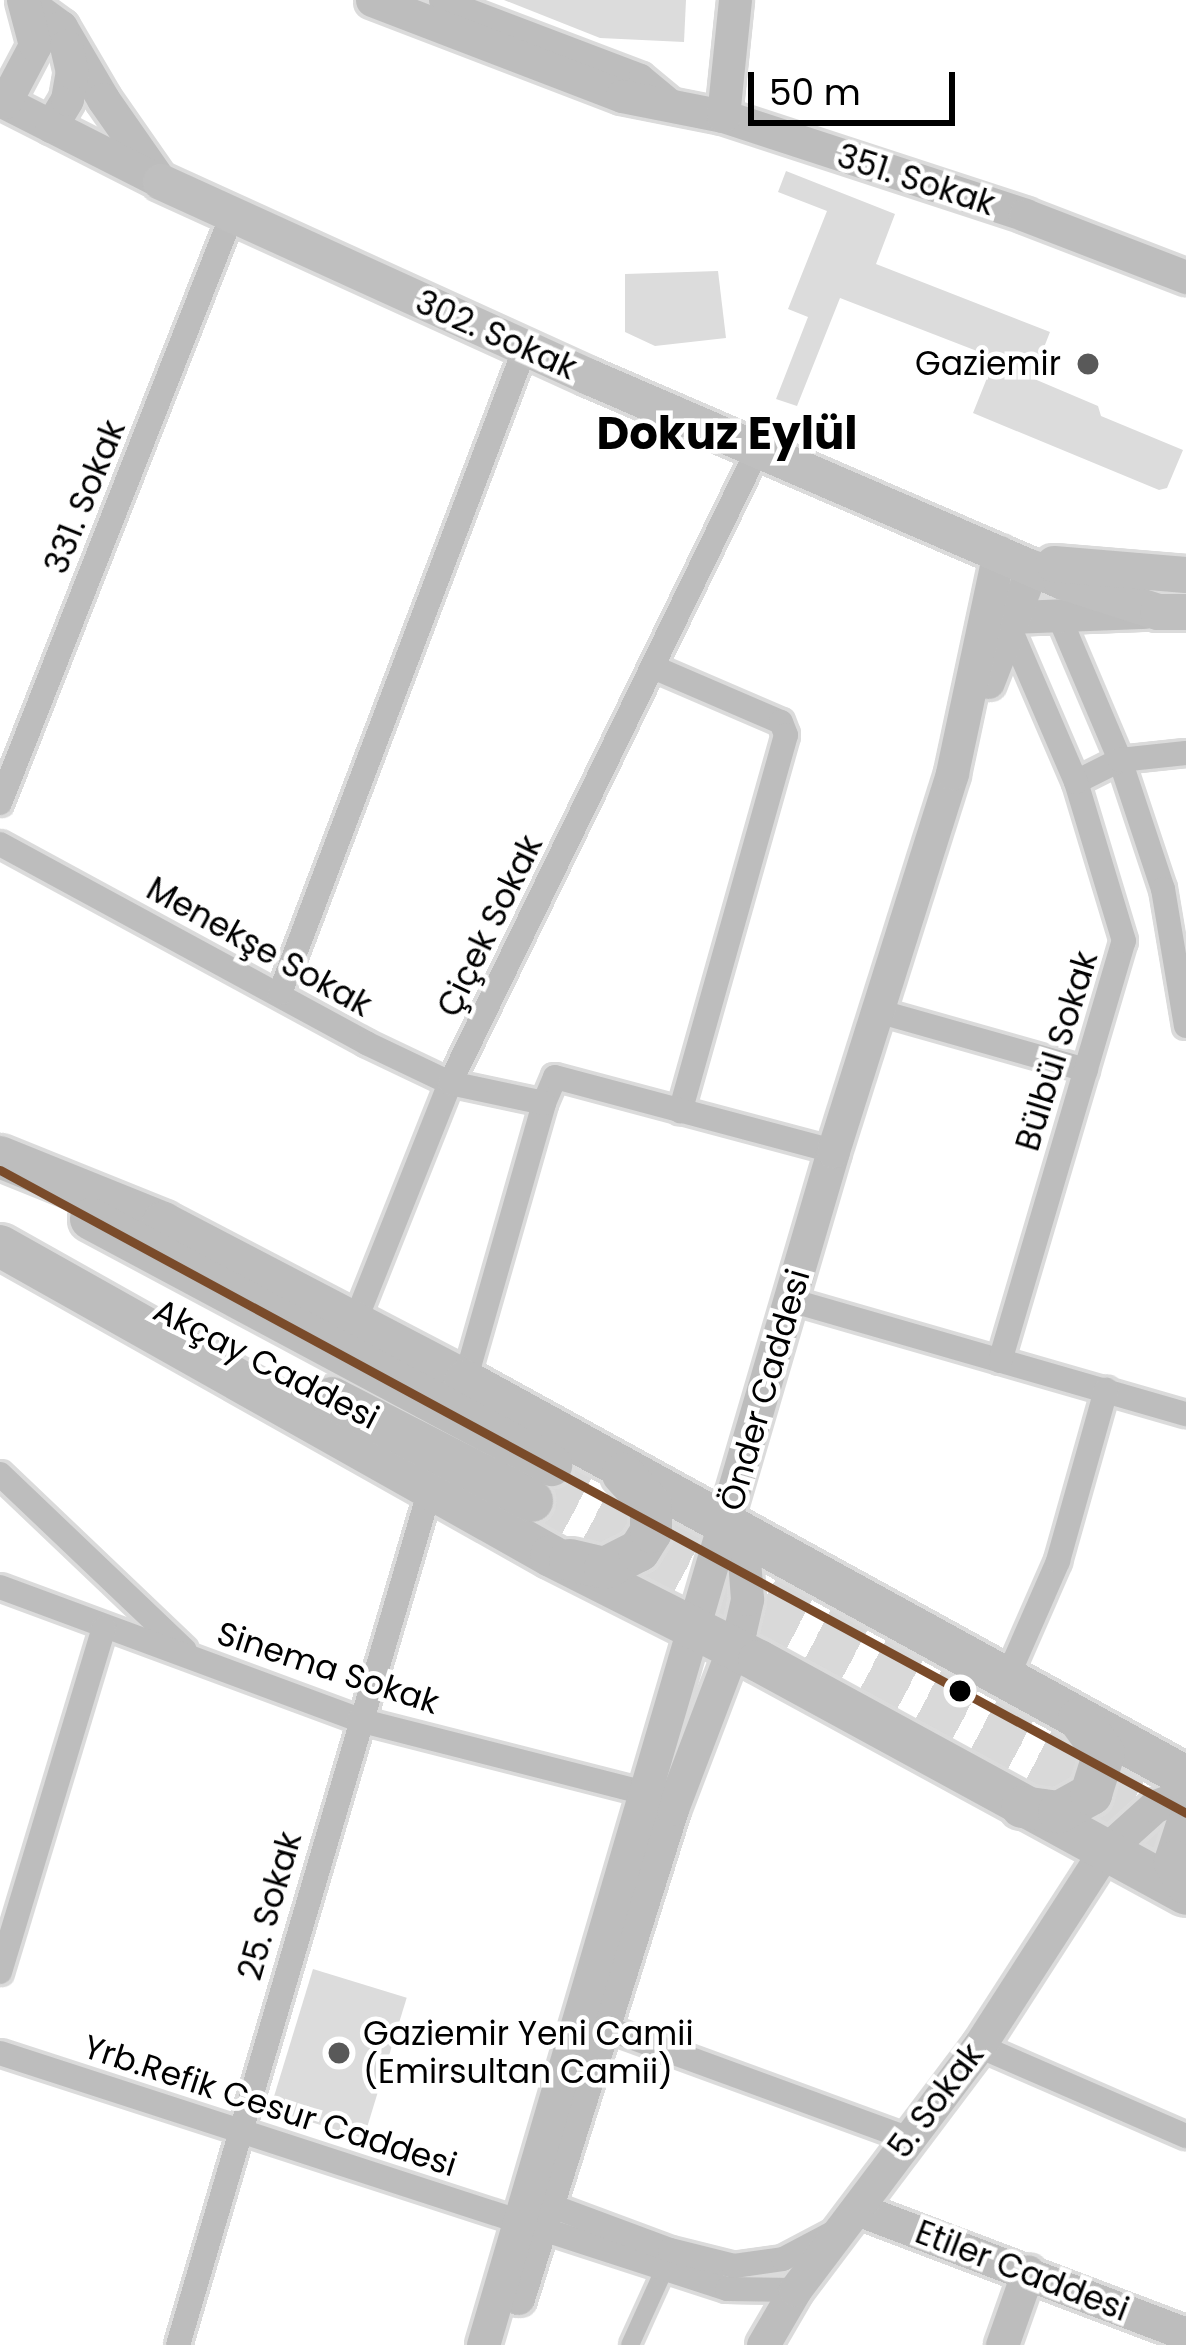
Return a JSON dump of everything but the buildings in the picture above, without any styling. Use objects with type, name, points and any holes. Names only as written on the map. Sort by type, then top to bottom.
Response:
[{"type":"highway","points":[[0,1157],[163,1223],[465,1381],[1185,1776]]},
{"type":"highway","name":"Akçay Caddesi","points":[[0,1170],[541,1483],[1,1243]]},
{"type":"highway","points":[[1,1243],[551,1556],[732,1648],[1186,1894]]},
{"type":"highway","points":[[551,1556],[604,1568],[639,1551],[651,1532],[652,1505],[612,1462]]},
{"type":"highway","points":[[1021,1807],[1059,1812],[1091,1794],[1104,1754],[1077,1717]]},
{"type":"highway","points":[[1186,1828],[1175,1862],[1186,1883]]},
{"type":"main road","name":"302. Sokak","points":[[161,182],[757,451],[1060,581],[1172,612]]},
{"type":"main road","name":"302. Sokak","points":[[1033,566],[1068,563],[1186,575]]},
{"type":"street","points":[[24,0],[61,27],[103,99],[161,182]]},
{"type":"street","points":[[24,0],[34,45],[2,101],[161,182]]},
{"type":"street","points":[[441,0],[641,76],[678,107]]},
{"type":"street","points":[[723,116],[735,0]]},
{"type":"street","name":"351. Sokak","points":[[380,2],[622,96],[723,116],[1025,215],[1186,277]]},
{"type":"street","points":[[51,126],[67,99],[72,73],[61,27]]},
{"type":"street","points":[[81,142],[103,99]]},
{"type":"street","name":"331. Sokak","points":[[0,803],[232,215]]},
{"type":"street","points":[[280,993],[525,348]]},
{"type":"street","name":"Çiçek Sokak","points":[[450,1083],[757,451]]},
{"type":"street","name":"Önder Caddesi","points":[[501,2345],[537,2219],[642,1792],[690,1629],[727,1525],[833,1151],[881,1012],[952,773],[999,552]]},
{"type":"street","name":"Önder Caddesi","points":[[952,773],[1033,566]]},
{"type":"street","points":[[1012,623],[1058,614],[1172,612]]},
{"type":"street","points":[[1058,614],[1120,760],[1162,889],[1186,1026]]},
{"type":"street","name":"Bülbül Sokak","points":[[1000,1361],[1124,941],[1076,782],[1012,623]]},
{"type":"street","points":[[652,667],[781,722],[786,735],[680,1111]]},
{"type":"street","points":[[1076,782],[1120,760],[1186,753]]},
{"type":"street","name":"Menekşe Sokak","points":[[0,844],[366,1043],[450,1083]]},
{"type":"street","points":[[881,1012],[1086,1070]]},
{"type":"street","points":[[465,1381],[555,1077],[833,1151]]},
{"type":"street","points":[[354,1324],[450,1083],[544,1103]]},
{"type":"street","points":[[790,1300],[1186,1414]]},
{"type":"street","points":[[1007,1678],[1058,1561],[1106,1390]]},
{"type":"street","points":[[0,1474],[193,1658]]},
{"type":"street","name":"25. Sokak","points":[[178,2345],[431,1486]]},
{"type":"street","name":"Önder Caddesi","points":[[483,2345],[537,2219],[606,2027],[672,1809],[747,1599],[744,1559],[727,1525]]},
{"type":"street","name":"Sinema Sokak","points":[[0,1587],[359,1720],[642,1792]]},
{"type":"street","points":[[0,1972],[104,1628]]},
{"type":"street","name":"5. Sokak","points":[[763,2345],[795,2290],[979,2046],[1104,1852],[1185,1776]]},
{"type":"street","points":[[606,2027],[906,2138]]},
{"type":"street","points":[[979,2046],[1186,2136]]},
{"type":"street","name":"Yrb.Refik Cesur Caddesi","points":[[0,2054],[537,2219],[734,2266],[783,2259],[851,2218]]},
{"type":"street","name":"Etiler Caddesi","points":[[851,2218],[1028,2271],[1186,2334]]},
{"type":"street","name":"Yrb.Refik Cesur Caddesi","points":[[537,2219],[727,2289],[795,2290]]},
{"type":"street","points":[[630,2345],[665,2269]]},
{"type":"street","points":[[1002,2345],[1028,2271]]},
{"type":"tunnel","points":[[551,1465],[1186,1813]]},
{"type":"tunnel","points":[[532,1501],[1186,1856]]},
{"type":"transit line","points":[[0,1170],[1186,1813]]},
{"type":"place","name":"Gaziemir","points":[[1088,364]]},
{"type":"place","name":"Gaziemir Yeni Camii (Emirsultan Camii)","points":[[339,2053]]},
{"type":"district","name":"Dokuz Eylül","points":[[727,434]]}]
